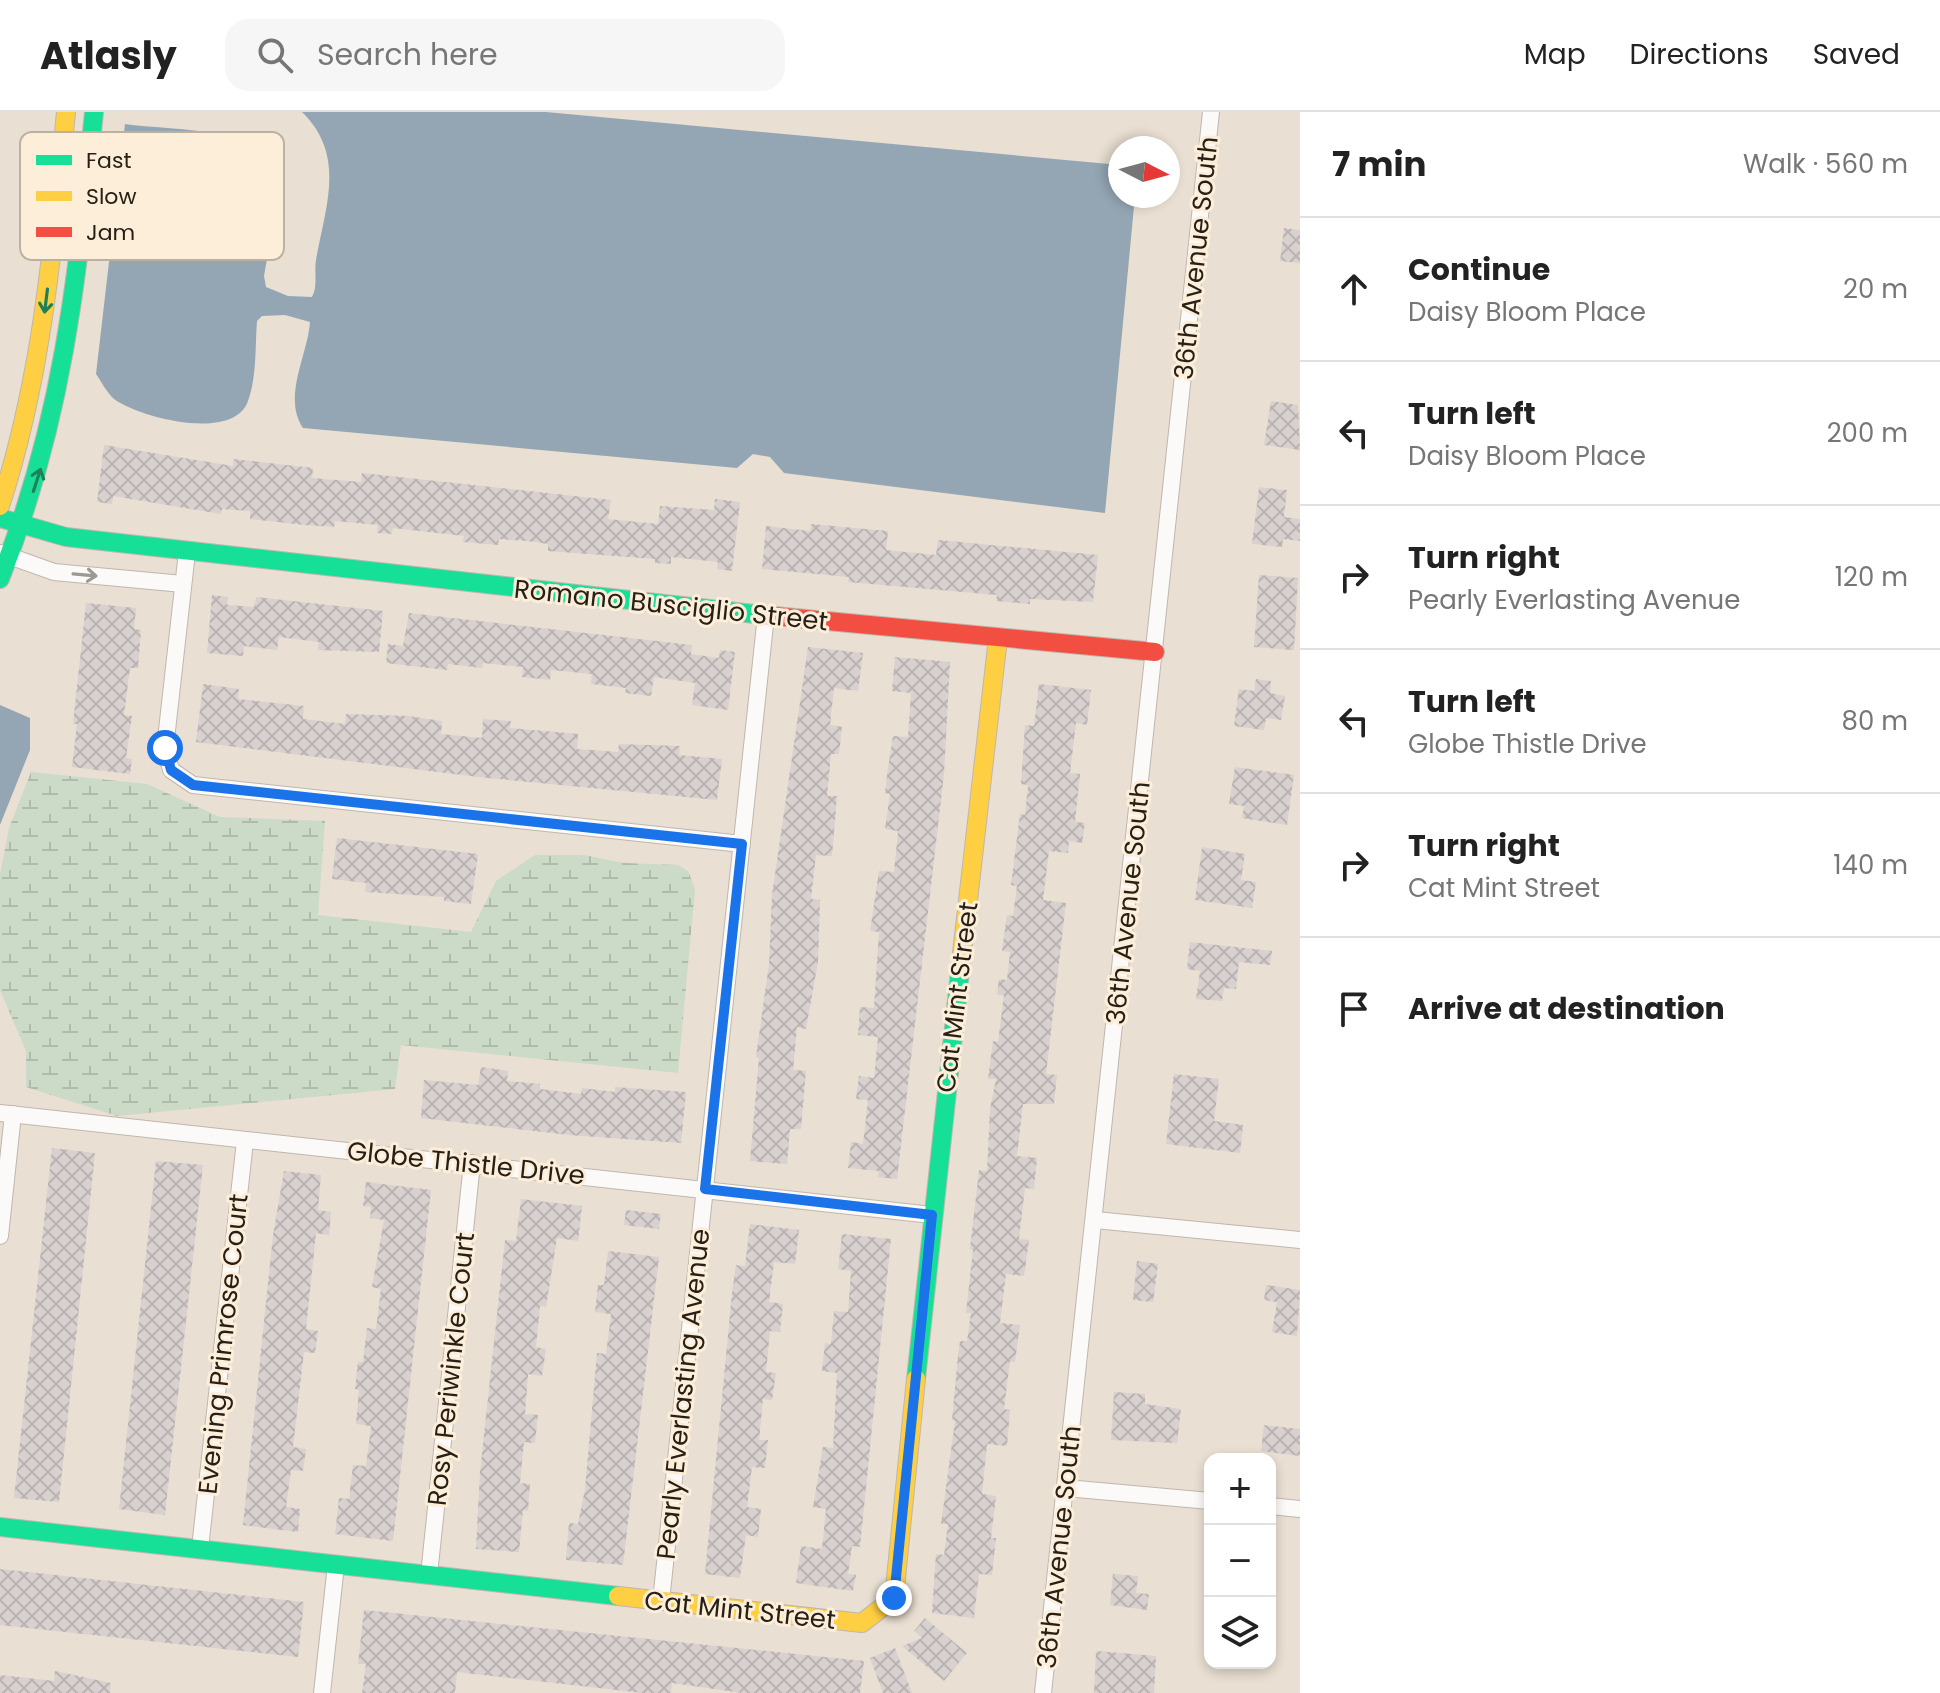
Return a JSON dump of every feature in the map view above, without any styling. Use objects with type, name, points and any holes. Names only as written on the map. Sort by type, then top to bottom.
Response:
[{"type":"street","points":[[64,132],[66,112]]},
{"type":"street","points":[[92,132],[94,112]]},
{"type":"street","name":"36th Avenue South","points":[[1043,1693],[1211,112]]},
{"type":"street","points":[[0,506],[22,434],[37,364],[49,260]]},
{"type":"street","points":[[0,579],[5,555],[22,526],[51,433],[67,360],[78,260]]},
{"type":"street","name":"Romano Busciglio Street","points":[[0,518],[66,537],[187,552],[766,615],[1155,652]]},
{"type":"street","points":[[187,552],[165,748],[171,770],[193,785],[742,844]]},
{"type":"street","points":[[5,555],[54,572],[183,584]]},
{"type":"street","name":"Pearly Everlasting Avenue","points":[[661,1601],[766,615]]},
{"type":"street","name":"Cat Mint Street","points":[[0,1527],[862,1623],[894,1598],[932,1215],[998,638]]},
{"type":"street","points":[[0,1236],[7,1113]]},
{"type":"street","name":"Globe Thistle Drive","points":[[7,1113],[932,1215]]},
{"type":"street","name":"Evening Primrose Court","points":[[200,1548],[245,1141]]},
{"type":"street","name":"Rosy Periwinkle Court","points":[[429,1575],[472,1163]]},
{"type":"street","points":[[1095,1220],[1300,1240]]},
{"type":"street","points":[[1066,1488],[1204,1500]]},
{"type":"street","points":[[1276,1507],[1300,1509]]},
{"type":"street","points":[[322,1693],[336,1565]]},
{"type":"green space","points":[[31,772],[147,784],[220,817],[325,821],[318,915],[471,932],[496,881],[535,855],[584,855],[624,863],[678,865],[688,871],[695,889],[678,1073],[401,1045],[395,1089],[117,1116],[26,1087],[26,1051],[0,990],[0,875],[9,828]]},
{"type":"water","points":[[302,112],[546,112],[1108,164],[1108,208],[1134,208],[1105,513],[784,473],[770,457],[753,454],[737,468],[303,428],[297,416],[295,390],[310,322],[285,315],[262,316],[257,321],[251,392],[239,413],[225,421],[206,423],[164,419],[114,399],[96,374],[109,260],[267,260],[264,276],[266,287],[288,296],[312,297],[329,183],[329,164],[316,129]]},
{"type":"water","points":[[125,124],[197,131],[203,132],[124,132]]},
{"type":"water","points":[[0,705],[30,718],[30,750],[0,825]]},
{"type":"building","points":[[1284,228],[1300,230],[1300,263],[1280,261]]},
{"type":"building","points":[[1271,401],[1298,405],[1300,450],[1264,445]]},
{"type":"building","points":[[104,445],[233,466],[233,459],[313,468],[312,478],[361,482],[362,473],[611,500],[608,519],[658,524],[660,506],[714,510],[715,499],[740,502],[732,571],[717,569],[718,562],[671,557],[671,564],[655,563],[655,559],[548,551],[548,544],[527,541],[499,539],[498,545],[463,542],[464,536],[393,528],[392,534],[377,533],[378,525],[335,521],[334,527],[250,519],[250,511],[222,509],[221,514],[113,496],[112,504],[97,502]]},
{"type":"building","points":[[1259,487],[1287,490],[1284,517],[1300,519],[1300,541],[1283,539],[1282,547],[1252,544]]},
{"type":"building","points":[[811,524],[888,531],[886,550],[936,555],[938,540],[1098,555],[1093,602],[1030,599],[1030,604],[996,601],[997,595],[848,582],[849,577],[762,569],[766,526],[810,531]]},
{"type":"building","points":[[1259,575],[1298,578],[1294,650],[1254,647]]},
{"type":"building","points":[[212,595],[228,597],[227,605],[254,607],[256,597],[383,611],[379,652],[318,650],[319,642],[279,637],[277,650],[244,646],[243,656],[207,653]]},
{"type":"building","points":[[86,603],[136,608],[134,629],[141,630],[138,668],[130,668],[124,715],[132,716],[126,758],[132,759],[130,774],[72,767],[77,724],[73,724]]},
{"type":"building","points":[[409,613],[692,645],[691,654],[719,658],[720,650],[735,652],[728,710],[692,705],[695,683],[654,677],[651,696],[625,693],[626,688],[591,684],[592,674],[551,670],[550,680],[522,677],[523,667],[483,663],[482,668],[448,664],[447,670],[386,663],[388,644],[403,646]]},
{"type":"building","points":[[808,647],[863,653],[858,691],[834,688],[830,725],[842,727],[839,754],[831,754],[827,796],[837,796],[832,856],[816,855],[811,899],[820,900],[818,962],[806,1029],[797,1027],[793,1070],[806,1071],[801,1129],[790,1129],[787,1164],[750,1161],[759,1058],[756,1057],[769,964],[772,895]]},
{"type":"building","points":[[895,657],[950,662],[944,774],[897,1179],[878,1177],[879,1171],[848,1168],[851,1142],[863,1144],[868,1100],[856,1099],[859,1076],[874,1078],[878,1037],[858,1035],[860,1007],[874,1008],[879,932],[870,931],[879,871],[894,872],[898,831],[885,829],[890,794],[885,793],[888,768],[893,736],[908,737],[911,693],[892,691]]},
{"type":"building","points":[[1256,679],[1271,681],[1270,693],[1285,696],[1281,720],[1266,718],[1264,730],[1234,726],[1239,689],[1254,691]]},
{"type":"building","points":[[203,684],[239,689],[238,699],[304,706],[303,719],[345,724],[346,714],[408,716],[442,721],[441,734],[482,738],[483,719],[511,721],[510,728],[578,734],[577,749],[618,752],[619,744],[680,746],[679,755],[722,759],[717,800],[478,777],[196,742]]},
{"type":"building","points":[[1039,684],[1091,690],[1087,725],[1076,723],[1070,773],[1080,774],[1075,822],[1085,823],[1082,843],[1069,841],[1068,853],[1049,851],[1043,900],[1066,903],[1046,1074],[1057,1075],[1054,1104],[1023,1104],[1017,1156],[1037,1158],[1034,1189],[1025,1188],[1019,1239],[1029,1240],[1024,1276],[1006,1274],[1000,1323],[1020,1325],[1015,1362],[1010,1361],[1004,1409],[1010,1410],[1007,1446],[987,1444],[982,1494],[996,1496],[991,1538],[996,1538],[992,1575],[979,1574],[974,1618],[932,1613],[935,1568],[936,1554],[944,1555],[948,1524],[941,1524],[955,1421],[952,1420],[958,1355],[960,1341],[967,1341],[971,1313],[966,1313],[979,1170],[987,1171],[990,1109],[996,1079],[988,1079],[993,1041],[998,1042],[1004,995],[997,995],[999,979],[1007,980],[1010,952],[1002,951],[1007,915],[1013,916],[1017,886],[1011,885],[1020,814],[1025,815],[1028,785],[1021,784],[1025,725],[1034,726]]},
{"type":"building","points":[[1235,767],[1294,775],[1287,825],[1242,818],[1244,806],[1229,804]]},
{"type":"building","points":[[337,838],[478,854],[471,904],[444,901],[444,897],[365,892],[366,883],[332,879]]},
{"type":"building","points":[[1202,847],[1245,854],[1241,880],[1256,882],[1252,908],[1195,900]]},
{"type":"building","points":[[1190,942],[1272,951],[1270,965],[1239,962],[1236,989],[1224,988],[1222,1001],[1196,999],[1200,971],[1187,969]]},
{"type":"building","points":[[481,1067],[508,1071],[507,1081],[540,1084],[540,1089],[581,1094],[582,1088],[615,1092],[615,1087],[686,1092],[681,1143],[569,1135],[421,1118],[424,1080],[478,1085]]},
{"type":"building","points":[[1174,1074],[1219,1079],[1214,1121],[1243,1125],[1240,1153],[1166,1144]]},
{"type":"building","points":[[52,1148],[95,1153],[59,1502],[14,1498]]},
{"type":"building","points":[[156,1161],[203,1165],[165,1515],[119,1509]]},
{"type":"building","points":[[284,1171],[321,1175],[318,1210],[331,1212],[329,1235],[316,1233],[306,1329],[318,1331],[315,1353],[304,1352],[293,1447],[306,1449],[303,1471],[291,1470],[286,1507],[300,1509],[298,1532],[243,1525],[273,1235]]},
{"type":"building","points":[[366,1182],[431,1190],[393,1541],[335,1534],[339,1498],[349,1499],[353,1465],[366,1466],[371,1426],[356,1424],[359,1390],[355,1389],[358,1362],[363,1362],[367,1328],[376,1329],[381,1289],[372,1287],[384,1220],[370,1218],[371,1207],[363,1206]]},
{"type":"building","points":[[521,1199],[582,1206],[578,1241],[557,1238],[546,1307],[540,1306],[536,1347],[546,1349],[542,1376],[528,1374],[525,1414],[538,1415],[535,1443],[524,1442],[520,1483],[530,1484],[528,1511],[523,1510],[519,1552],[476,1549],[480,1472],[505,1240],[516,1241]]},
{"type":"building","points":[[626,1210],[661,1214],[659,1229],[624,1225]]},
{"type":"building","points":[[750,1224],[799,1230],[795,1264],[774,1262],[769,1302],[783,1304],[780,1332],[770,1331],[766,1372],[776,1373],[772,1400],[763,1399],[759,1440],[768,1440],[765,1468],[752,1467],[747,1507],[761,1509],[758,1537],[746,1535],[740,1578],[705,1574],[732,1293],[736,1265],[745,1266]]},
{"type":"building","points":[[842,1234],[891,1239],[860,1547],[852,1546],[848,1574],[856,1575],[853,1591],[796,1583],[801,1546],[822,1549],[826,1509],[813,1507],[823,1447],[833,1448],[837,1373],[822,1371],[825,1343],[831,1344],[834,1311],[848,1312],[851,1271],[838,1269]]},
{"type":"building","points":[[608,1251],[659,1257],[623,1565],[566,1560],[569,1523],[578,1524],[585,1489],[597,1353],[606,1354],[611,1314],[595,1312],[598,1285],[604,1285]]},
{"type":"building","points":[[1137,1261],[1158,1264],[1153,1302],[1133,1300]]},
{"type":"building","points":[[1266,1285],[1300,1290],[1297,1336],[1272,1332],[1277,1302],[1264,1300]]},
{"type":"building","points":[[1114,1392],[1145,1394],[1145,1404],[1181,1409],[1177,1443],[1111,1440]]},
{"type":"building","points":[[1264,1425],[1300,1429],[1300,1456],[1261,1451]]},
{"type":"building","points":[[0,1569],[304,1602],[298,1657],[0,1625]]},
{"type":"building","points":[[1113,1574],[1138,1576],[1136,1593],[1149,1594],[1147,1610],[1110,1605]]},
{"type":"building","points":[[364,1610],[864,1661],[860,1693],[742,1693],[672,1683],[671,1693],[643,1693],[457,1672],[455,1693],[362,1693],[366,1664],[358,1664]]},
{"type":"building","points":[[925,1618],[967,1653],[944,1681],[902,1646],[922,1638],[914,1631]]},
{"type":"building","points":[[895,1648],[912,1693],[883,1693],[870,1658]]},
{"type":"building","points":[[1096,1651],[1156,1656],[1154,1693],[1094,1693]]},
{"type":"building","points":[[55,1671],[111,1683],[110,1693],[0,1693],[0,1675],[54,1681]]},
{"type":"traffic: fast","points":[[92,132],[94,112]]},
{"type":"traffic: fast","points":[[0,579],[39,463],[53,406],[77,260]]},
{"type":"traffic: fast","points":[[0,518],[66,537],[764,615]]},
{"type":"traffic: fast","points":[[916,1379],[962,953]]},
{"type":"traffic: fast","points":[[0,1527],[618,1596]]},
{"type":"traffic: slow","points":[[64,132],[66,112]]},
{"type":"traffic: slow","points":[[0,506],[26,409],[50,260]]},
{"type":"traffic: slow","points":[[962,953],[998,638]]},
{"type":"traffic: slow","points":[[618,1596],[862,1623],[894,1598],[916,1379]]},
{"type":"traffic: jam","points":[[764,615],[1155,652]]},
{"type":"route","points":[[165,748],[171,770],[193,785],[742,844],[705,1189],[932,1215],[894,1598]]}]
